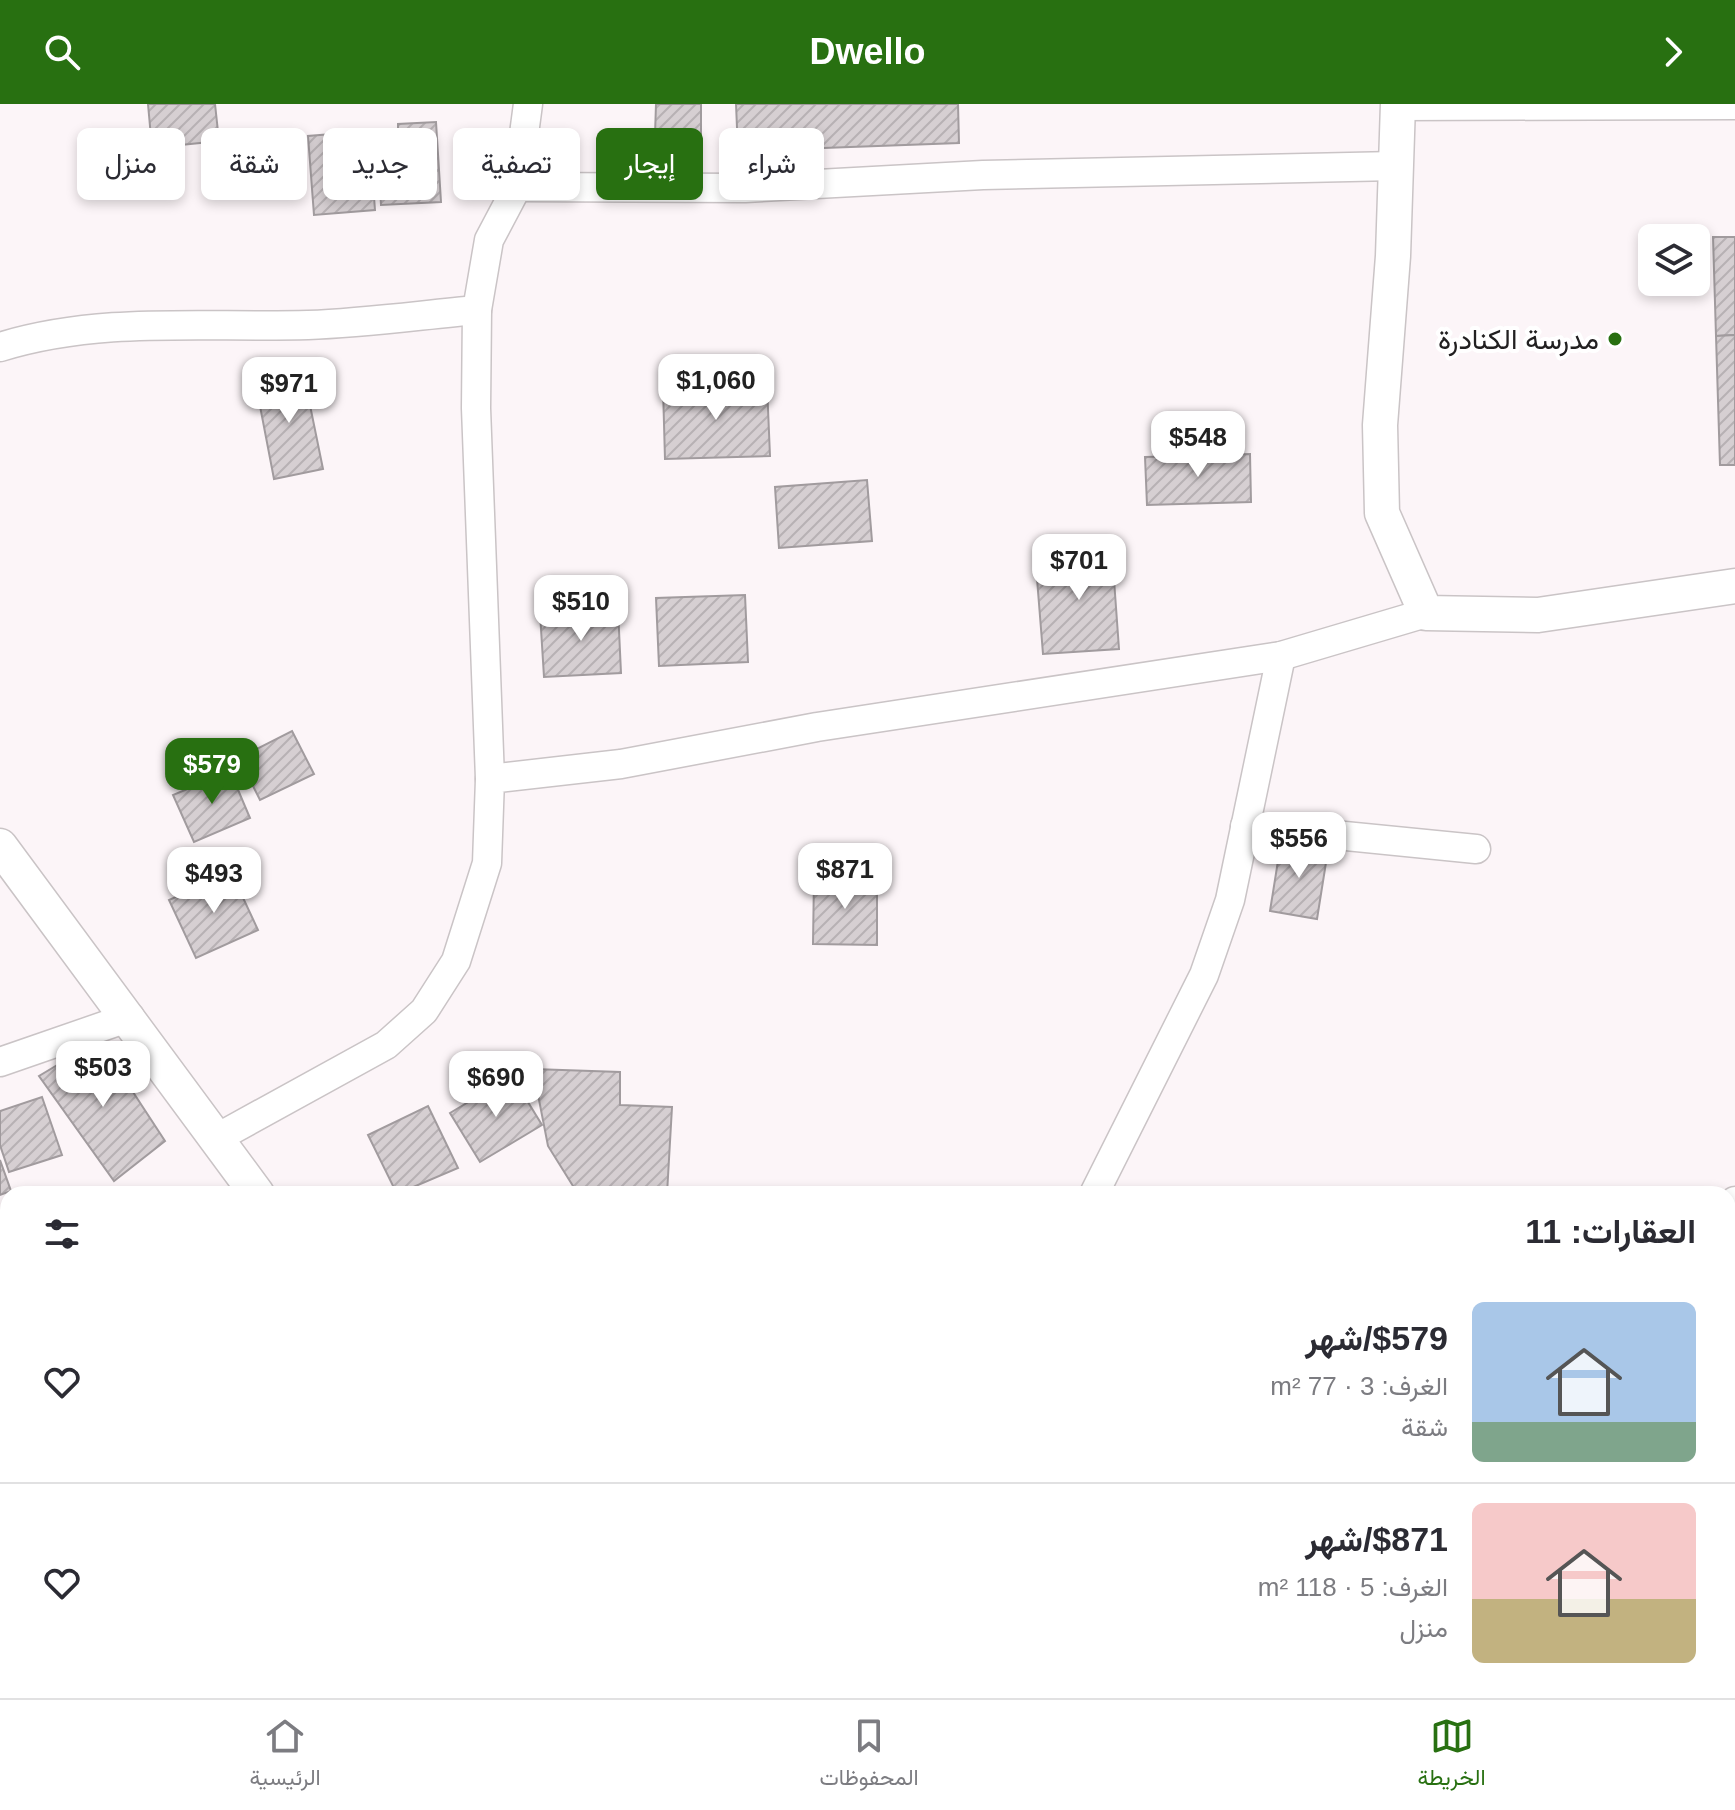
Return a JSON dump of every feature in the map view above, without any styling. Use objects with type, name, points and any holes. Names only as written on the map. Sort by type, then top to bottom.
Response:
[{"type":"street","points":[[525,128],[528,104]]},
{"type":"street","points":[[1426,613],[1382,513],[1380,425],[1393,256],[1398,105],[1735,105]]},
{"type":"street","points":[[580,187],[745,188],[983,175],[1395,166]]},
{"type":"street","points":[[217,1138],[386,1045],[424,1011],[456,961],[487,863],[490,779],[476,408],[477,310],[489,240],[510,200]]},
{"type":"street","points":[[0,347],[47,333],[149,325],[308,325],[477,310]]},
{"type":"street","points":[[490,779],[621,764],[817,727],[1281,656],[1426,613],[1538,615],[1735,586]]},
{"type":"street","points":[[1098,1186],[1204,975],[1230,900],[1281,656]]},
{"type":"street","points":[[1245,826],[1476,849]]},
{"type":"street","points":[[0,846],[130,1017],[251,1186]]},
{"type":"street","points":[[0,1062],[130,1017]]},
{"type":"building","points":[[148,104],[215,104],[218,128],[201,128],[201,143],[185,145],[185,128],[150,128]]},
{"type":"building","points":[[656,104],[701,104],[701,128],[655,128]]},
{"type":"building","points":[[736,104],[958,104],[959,143],[824,148],[824,128],[737,128]]},
{"type":"building","points":[[436,122],[436,128],[398,128],[398,124]]},
{"type":"building","points":[[323,135],[323,200],[374,200],[375,210],[314,215],[308,136]]},
{"type":"building","points":[[437,138],[441,202],[381,205],[381,200],[437,200]]},
{"type":"building","points":[[1713,237],[1735,237],[1735,335],[1716,336]]},
{"type":"building","points":[[1735,335],[1735,465],[1720,465],[1716,336]]},
{"type":"building","points":[[303,371],[323,469],[274,479],[255,380]]},
{"type":"building","points":[[767,385],[770,456],[665,459],[663,388]]},
{"type":"building","points":[[1250,454],[1251,502],[1147,505],[1145,457]]},
{"type":"building","points":[[867,480],[872,541],[779,548],[775,487]]},
{"type":"building","points":[[1111,538],[1119,649],[1043,654],[1036,566],[1078,563],[1077,541]]},
{"type":"building","points":[[745,595],[748,662],[659,666],[656,598]]},
{"type":"building","points":[[618,609],[621,673],[544,677],[540,613]]},
{"type":"building","points":[[292,731],[314,774],[260,800],[239,758]]},
{"type":"building","points":[[230,771],[250,818],[194,842],[173,795]]},
{"type":"building","points":[[1281,842],[1328,850],[1317,919],[1270,911]]},
{"type":"building","points":[[231,872],[258,930],[196,958],[169,900]]},
{"type":"building","points":[[814,877],[877,878],[877,945],[813,944]]},
{"type":"building","points":[[99,1040],[165,1141],[114,1181],[39,1076]]},
{"type":"building","points":[[533,1069],[620,1072],[620,1105],[672,1107],[667,1186],[573,1186],[548,1146]]},
{"type":"building","points":[[512,1076],[542,1125],[480,1162],[450,1113]]},
{"type":"building","points":[[42,1097],[62,1155],[9,1172],[0,1145],[0,1111]]},
{"type":"building","points":[[428,1106],[458,1168],[416,1186],[393,1186],[368,1135]]},
{"type":"building","points":[[0,1160],[9,1186],[0,1186]]},
{"type":"place","name":"مدرسة الكنادرة","points":[[1615,339]]}]
